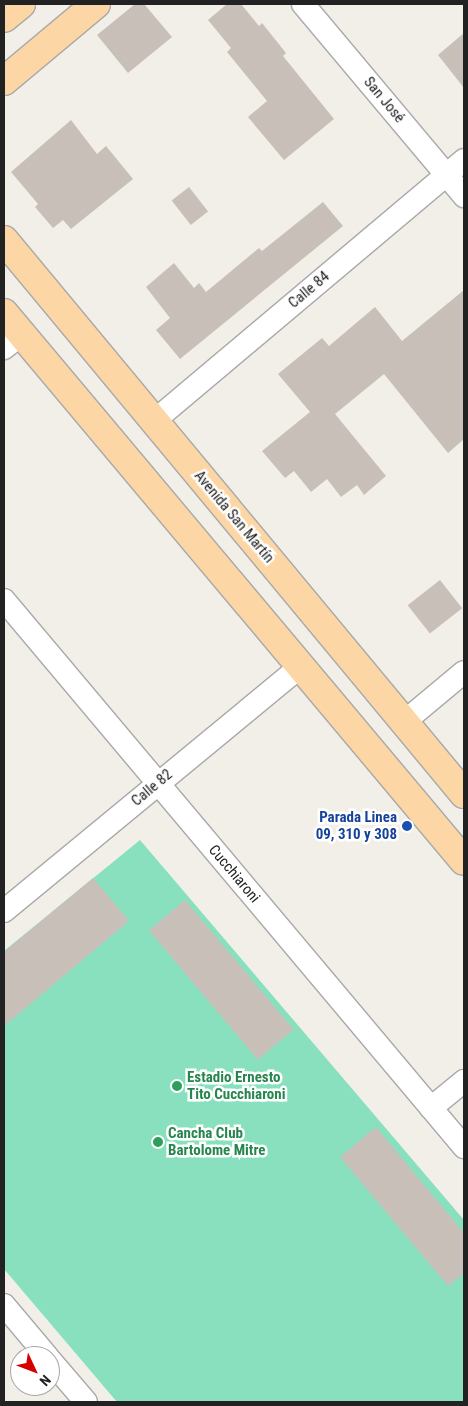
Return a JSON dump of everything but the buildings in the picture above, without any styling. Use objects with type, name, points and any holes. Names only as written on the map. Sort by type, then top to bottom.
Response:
[{"type":"main road","points":[[4,18],[20,4]]},
{"type":"main road","points":[[4,81],[96,4]]},
{"type":"main road","name":"Avenida San Martín","points":[[4,240],[464,794]]},
{"type":"main road","points":[[4,312],[13,341],[301,666],[464,861]]},
{"type":"street","name":"San José","points":[[304,4],[464,196]]},
{"type":"street","name":"Calle 84","points":[[154,420],[464,160]]},
{"type":"street","name":"Cucchiaroni","points":[[4,600],[464,1147]]},
{"type":"street","name":"Calle 82","points":[[4,911],[301,666]]},
{"type":"street","points":[[404,722],[464,672]]},
{"type":"street","points":[[431,1108],[464,1081]]},
{"type":"street","points":[[4,1304],[39,1346]]},
{"type":"street","points":[[60,1374],[79,1400]]},
{"type":"green space","name":"Estadio Ernesto Tito Cucchiaroni","points":[[140,840],[464,1220],[464,1402],[117,1402],[4,1269],[4,951]]},
{"type":"place","name":"Parada Linea 09, 310 y 308","points":[[407,826]]},
{"type":"place","name":"Estadio Ernesto Tito Cucchiaroni","points":[[177,1086]]},
{"type":"place","name":"Cancha Club Bartolome Mitre","points":[[158,1142]]}]
